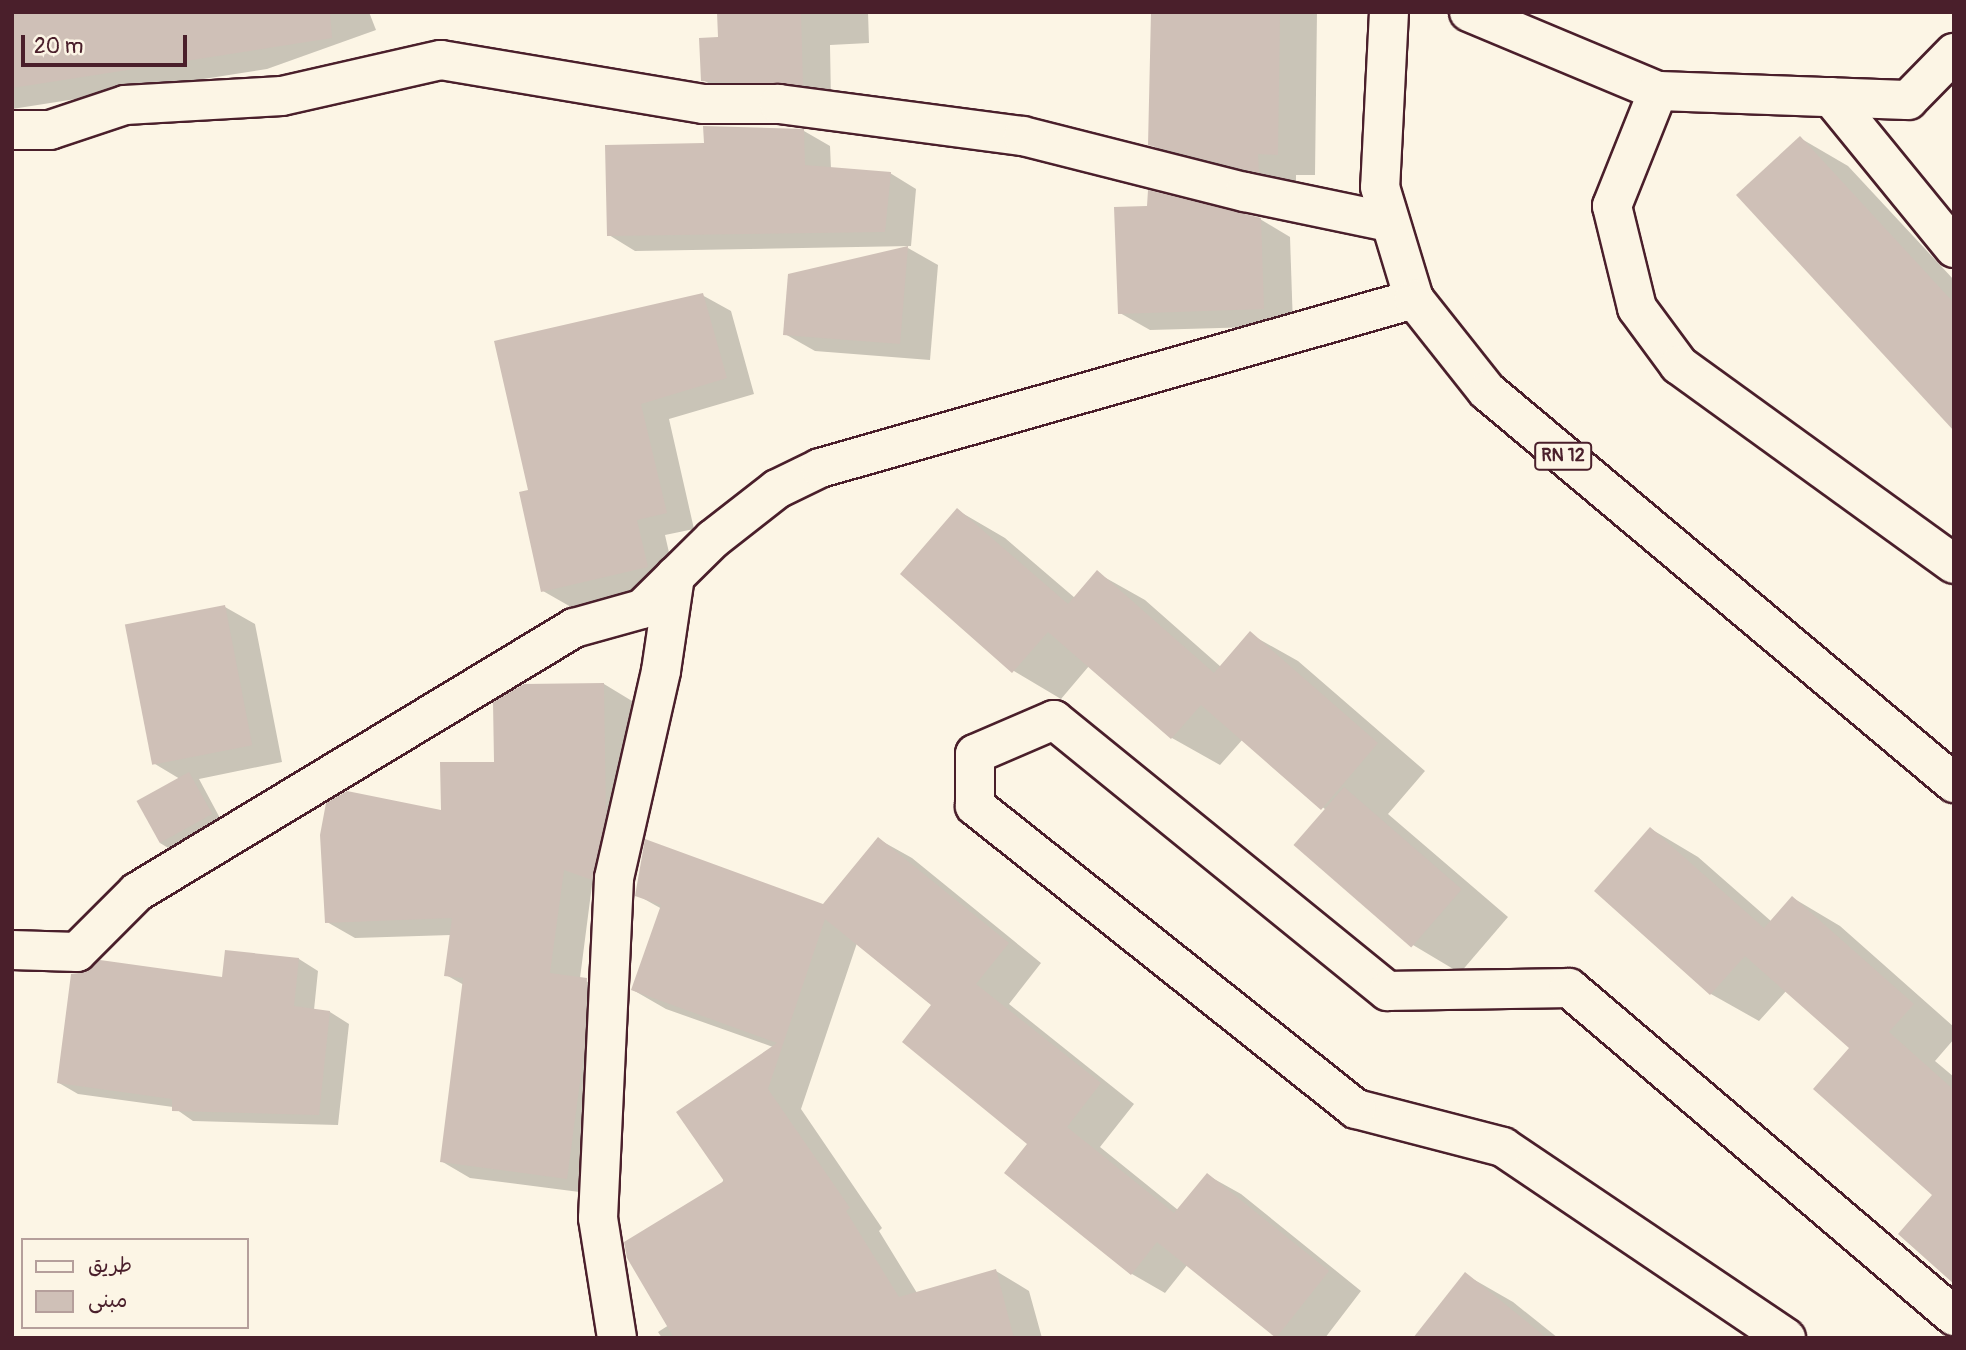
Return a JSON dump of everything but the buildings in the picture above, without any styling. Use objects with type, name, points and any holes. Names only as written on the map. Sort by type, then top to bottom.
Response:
[{"type":"street","name":"RN 12","points":[[1389,12],[1380,187],[1415,299],[1487,391],[1954,783]]},
{"type":"street","points":[[1469,12],[1658,91],[1908,100],[1954,53]]},
{"type":"street","points":[[12,130],[50,130],[125,106],[282,96],[441,60],[703,104],[779,104],[1023,136],[1245,192],[1389,222]]},
{"type":"street","points":[[1658,91],[1612,206],[1637,308],[1679,365],[1954,564]]},
{"type":"street","points":[[1831,97],[1954,248]]},
{"type":"street","points":[[12,950],[77,952],[137,892],[575,628],[642,609],[713,539],[777,489],[820,468],[1415,299]]},
{"type":"street","points":[[617,1338],[598,1218],[614,878],[661,671],[675,576]]},
{"type":"street","points":[[1786,1338],[1503,1147],[1356,1109],[975,806],[975,754],[1054,720],[1388,991],[1569,988],[1954,1316]]}]
